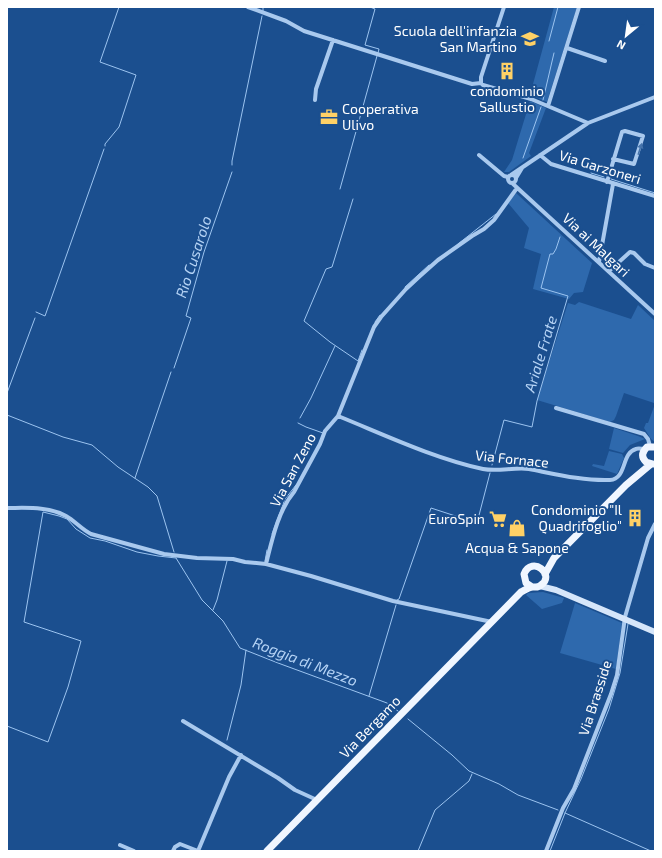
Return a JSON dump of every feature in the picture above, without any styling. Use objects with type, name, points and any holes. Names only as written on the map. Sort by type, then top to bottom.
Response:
[{"type":"main road","points":[[540,586],[544,582],[544,573],[554,558],[631,481],[654,464],[647,452]]},
{"type":"main road","points":[[631,481],[647,452]]},
{"type":"main road","name":"Via Bergamo","points":[[521,592],[525,580],[524,574],[528,569],[534,566],[544,573]]},
{"type":"main road","points":[[525,580],[526,583],[532,587]]},
{"type":"main road","name":"Via Bergamo","points":[[267,851],[521,592],[532,587],[540,586]]},
{"type":"street","points":[[248,7],[304,31],[472,84],[481,83],[483,85],[531,99],[588,123]]},
{"type":"street","points":[[481,83],[481,76],[504,7]]},
{"type":"street","points":[[548,106],[579,7]]},
{"type":"street","points":[[315,100],[316,89],[333,40]]},
{"type":"street","points":[[566,48],[605,61]]},
{"type":"street","points":[[523,192],[509,181],[510,176],[517,170],[588,123],[655,97]]},
{"type":"street","points":[[574,116],[579,128]]},
{"type":"street","points":[[607,182],[613,159],[622,132],[624,131],[643,136],[634,164],[613,159]]},
{"type":"street","points":[[479,155],[504,176],[515,176],[523,192]]},
{"type":"street","name":"Via Garzoneri","points":[[540,155],[551,164],[655,196]]},
{"type":"street","points":[[512,183],[522,168]]},
{"type":"street","points":[[599,262],[613,184]]},
{"type":"street","name":"Via San Zeno","points":[[266,564],[272,541],[289,498],[294,492],[320,444],[325,430],[338,416],[374,327],[406,289],[438,260],[484,229],[494,220],[517,188]]},
{"type":"street","name":"Via ai Malgari","points":[[523,192],[654,311]]},
{"type":"street","points":[[609,271],[630,252],[632,252],[645,264],[655,268]]},
{"type":"street","points":[[556,408],[644,434],[648,439],[647,452]]},
{"type":"street","name":"Via Fornace","points":[[338,416],[446,459],[485,469],[527,469],[576,478],[613,480],[620,476],[630,453],[647,452]]},
{"type":"street","points":[[7,508],[44,509],[57,512],[66,516],[83,530],[91,534],[164,554],[197,558],[233,559],[266,564],[393,601],[492,622]]},
{"type":"street","name":"Via Brasside","points":[[546,851],[563,808],[569,799],[582,771],[611,694],[617,674],[625,619],[648,538],[655,524]]},
{"type":"street","points":[[544,573],[556,590]]},
{"type":"street","points":[[540,586],[556,590],[655,632]]},
{"type":"street","points":[[183,721],[241,755],[295,790],[317,800]]},
{"type":"street","points":[[173,851],[175,847],[180,844],[198,851],[229,777],[241,755]]},
{"type":"street","points":[[120,845],[134,851]]},
{"type":"shaded area","points":[[554,7],[577,7],[547,102],[530,95]]},
{"type":"shaded area","points":[[530,101],[546,108],[529,153],[531,156],[509,172],[504,172],[512,160]]},
{"type":"shaded area","points":[[516,193],[592,263],[583,292],[574,293],[569,299],[533,289],[541,254],[524,248],[529,228],[508,203]]},
{"type":"shaded area","points":[[579,302],[631,319],[638,305],[655,321],[655,404],[624,393],[616,416],[614,420],[610,422],[537,400],[568,303],[575,305]]},
{"type":"shaded area","points":[[655,404],[655,442],[651,439],[644,428],[646,423],[648,423]]},
{"type":"shaded area","points":[[614,428],[645,439],[630,445],[623,453],[609,449]]},
{"type":"shaded area","points":[[609,451],[622,454],[624,458],[617,474],[592,466],[593,464],[604,466]]},
{"type":"shaded area","points":[[543,592],[564,598],[562,603],[542,609],[526,595],[528,593]]},
{"type":"shaded area","points":[[575,603],[622,623],[616,669],[560,653]]},
{"type":"waterway","points":[[105,146],[119,127],[136,75],[100,62],[119,7]]},
{"type":"waterway","points":[[370,7],[375,9],[365,45],[379,49],[378,53]]},
{"type":"waterway","points":[[549,41],[558,7]]},
{"type":"waterway","name":"Rio Cusarolo","points":[[232,165],[262,16]]},
{"type":"waterway","points":[[543,100],[554,53]]},
{"type":"waterway","points":[[340,189],[377,56]]},
{"type":"waterway","points":[[523,158],[541,107]]},
{"type":"waterway","points":[[36,312],[45,316],[104,149]]},
{"type":"waterway","name":"Rio Cusarolo","points":[[174,368],[191,318],[186,316],[204,252],[232,172]]},
{"type":"waterway","name":"Ariale Frate","points":[[591,173],[604,177]]},
{"type":"waterway","name":"Ariale Frate","points":[[611,179],[655,193]]},
{"type":"waterway","points":[[353,199],[332,267],[326,269],[304,321],[330,342],[358,361],[362,350]]},
{"type":"waterway","points":[[458,244],[496,214]]},
{"type":"waterway","name":"Ariale Frate","points":[[492,465],[504,420],[532,427],[537,401],[568,296],[541,288],[550,254],[553,254],[556,249],[560,237]]},
{"type":"waterway","points":[[405,287],[429,265]]},
{"type":"waterway","points":[[375,322],[380,315]]},
{"type":"waterway","points":[[7,393],[35,318]]},
{"type":"waterway","points":[[300,418],[335,346]]},
{"type":"waterway","name":"Rio Cusarolo","points":[[135,478],[171,372]]},
{"type":"waterway","name":"Roggia di Mezzo","points":[[7,415],[63,437],[92,445],[118,467],[148,487],[157,496],[174,552]]},
{"type":"waterway","points":[[298,423],[323,433]]},
{"type":"waterway","name":"Ariale Frate","points":[[397,600],[399,599],[431,508],[477,523],[490,473]]},
{"type":"waterway","points":[[272,534],[285,499],[296,485]]},
{"type":"waterway","points":[[7,726],[48,742],[68,687],[81,641],[24,622],[43,512],[67,519],[76,529],[90,538],[105,541],[137,552],[176,558]]},
{"type":"waterway","points":[[265,561],[267,550]]},
{"type":"waterway","name":"Roggia di Mezzo","points":[[176,558],[202,600],[223,621],[240,648],[387,703],[398,711]]},
{"type":"waterway","points":[[213,610],[227,561]]},
{"type":"waterway","name":"Ariale Frate","points":[[369,696],[396,605]]},
{"type":"waterway","points":[[550,851],[609,709],[620,673],[628,624]]},
{"type":"waterway","points":[[227,740],[241,685],[246,650]]},
{"type":"waterway","name":"Roggia di Mezzo","points":[[408,719],[469,771],[499,784],[518,795],[558,810]]},
{"type":"waterway","points":[[418,851],[435,810],[469,781],[472,774]]},
{"type":"waterway","name":"Roggia di Mezzo","points":[[565,813],[651,851]]},
{"type":"place","name":"Scuola dell'infanzia San Martino","points":[[530,39]]},
{"type":"place","name":"condominio Sallustio","points":[[507,71]]},
{"type":"place","name":"Cooperativa Ulivo","points":[[329,117]]},
{"type":"place","name":"Condominio \"Il Quadrifoglio\"","points":[[635,518]]},
{"type":"place","name":"EuroSpin","points":[[498,519]]},
{"type":"place","name":"Acqua & Sapone","points":[[517,528]]}]
